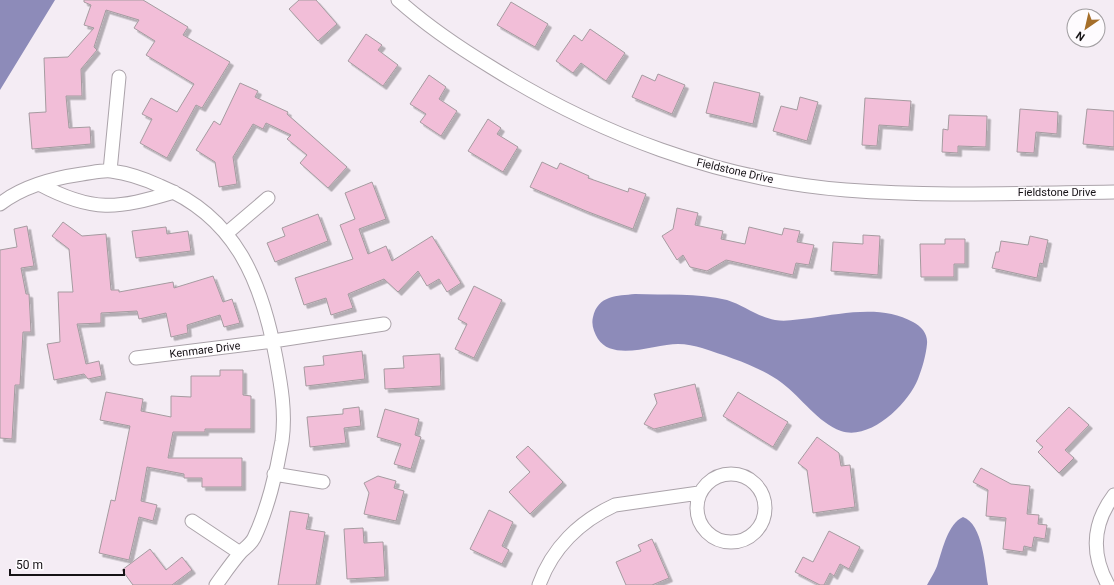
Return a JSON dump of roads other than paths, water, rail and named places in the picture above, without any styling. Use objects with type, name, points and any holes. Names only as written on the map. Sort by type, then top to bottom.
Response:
[{"type":"street","name":"Fieldstone Drive","points":[[398,0],[452,43],[524,88],[580,118],[635,141],[713,166],[764,178],[812,186],[884,193],[1114,192]]},
{"type":"street","points":[[110,171],[119,77]]},
{"type":"street","points":[[0,204],[14,193],[39,184],[72,175],[110,171],[150,181],[194,203],[212,217],[227,233],[243,257],[257,284],[269,321],[283,395],[282,440],[271,492],[253,540],[240,552],[216,585]]},
{"type":"street","points":[[39,184],[64,197],[90,204],[118,206],[143,201],[174,192]]},
{"type":"street","points":[[227,233],[268,198]]},
{"type":"street","name":"Kenmare Drive","points":[[136,358],[273,341],[384,324]]},
{"type":"street","points":[[539,585],[553,556],[565,541],[582,524],[604,510],[615,505],[699,493],[714,477],[736,473],[756,482],[766,502],[763,524],[748,539],[726,543],[706,534],[696,514],[699,493]]},
{"type":"street","points":[[274,474],[323,482]]},
{"type":"street","points":[[1108,585],[1099,570],[1095,544],[1100,518],[1114,495]]},
{"type":"street","points":[[192,521],[240,552]]},
{"type":"water","points":[[0,0],[55,0],[0,90]]},
{"type":"water","points":[[635,294],[693,295],[727,300],[763,316],[780,321],[863,312],[889,314],[902,317],[913,322],[922,329],[927,340],[926,353],[918,379],[913,389],[897,409],[875,426],[864,431],[852,433],[841,431],[824,422],[789,389],[773,377],[754,367],[733,359],[702,348],[684,344],[624,351],[605,346],[595,334],[592,323],[599,304],[615,296]]},
{"type":"water","points":[[963,517],[970,521],[979,537],[984,557],[988,585],[927,585],[936,568],[944,544],[953,525]]}]
